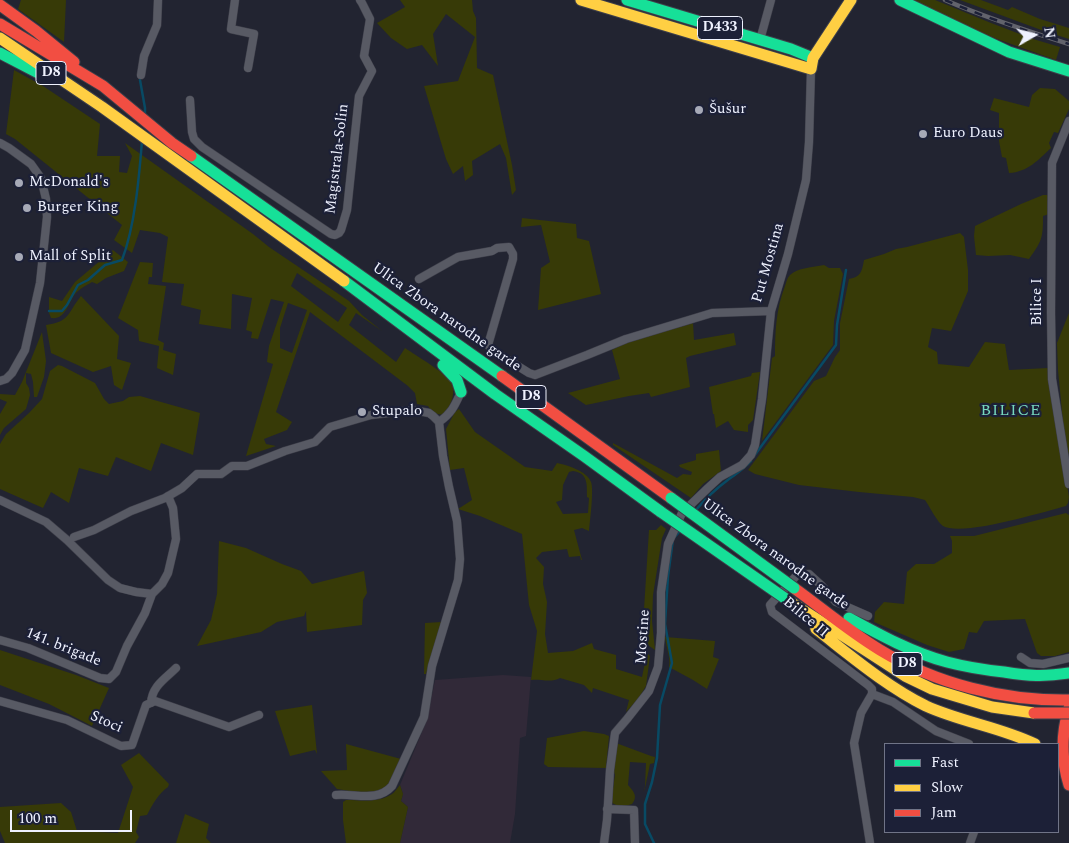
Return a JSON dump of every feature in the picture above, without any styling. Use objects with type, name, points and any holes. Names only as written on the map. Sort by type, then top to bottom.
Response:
[{"type":"main road","name":"D433","points":[[581,0],[812,64]]},
{"type":"main road","name":"D433","points":[[627,0],[796,51],[812,64]]},
{"type":"main road","points":[[812,64],[851,0]]},
{"type":"main road","points":[[900,0],[1009,52],[1069,71]]},
{"type":"main road","points":[[0,5],[36,31],[103,86]]},
{"type":"main road","name":"Ulica Zbora narodne garde","points":[[0,24],[103,86],[172,143],[894,658],[912,667],[966,687],[1038,700],[1069,700]]},
{"type":"main road","name":"Ulica Zbora narodne garde","points":[[0,38],[102,107],[660,512],[786,599],[905,676],[932,689],[992,707],[1034,713],[1069,713]]},
{"type":"main road","points":[[0,53],[102,107]]},
{"type":"main road","points":[[432,348],[445,368],[460,384],[461,392]]},
{"type":"main road","points":[[794,588],[816,596],[867,628],[936,659],[1004,674],[1049,676],[1069,672]]},
{"type":"main road","points":[[813,617],[816,629],[900,692],[944,713],[1023,737],[1033,743]]},
{"type":"main road","points":[[1069,708],[1063,730],[1062,746],[1063,762],[1069,786]]},
{"type":"main road","points":[[1059,777],[1069,794]]},
{"type":"street","points":[[141,75],[144,56],[157,25],[158,0]]},
{"type":"street","points":[[235,0],[231,29],[254,34],[248,68]]},
{"type":"street","name":"Magistrala-Solin","points":[[190,100],[192,132],[194,139],[202,147],[331,234],[339,233],[342,230],[347,210],[359,96],[372,71],[364,56],[370,19],[360,0]]},
{"type":"street","points":[[760,40],[771,0]]},
{"type":"street","name":"Put Mostina","points":[[682,513],[720,477],[742,464],[751,454],[755,445],[771,311],[788,254],[806,180],[812,64]]},
{"type":"street","name":"Bilice I","points":[[1069,121],[1052,162],[1051,264],[1052,378],[1069,484]]},
{"type":"street","points":[[0,143],[32,164],[41,178],[48,217],[40,283],[25,350],[12,373],[6,379],[0,381]]},
{"type":"street","points":[[419,279],[458,257],[509,247],[513,254],[513,260],[488,343],[489,347],[497,354],[535,375],[626,339],[712,313],[771,311]]},
{"type":"street","points":[[439,422],[448,416],[461,392]]},
{"type":"street","points":[[74,537],[94,530],[131,511],[168,496],[182,488],[197,474],[221,474],[232,466],[247,466],[315,442],[330,427],[371,415],[413,410],[429,413],[439,422],[443,456],[457,521],[460,554],[458,580],[432,666],[424,718],[389,790],[376,796],[336,795]]},
{"type":"street","name":"141. brigade","points":[[0,640],[28,648],[100,678],[109,679],[116,672],[127,646],[145,613],[152,594],[162,584],[168,573],[176,539],[173,508],[168,496]]},
{"type":"street","points":[[0,500],[46,522],[108,580],[120,588],[152,594]]},
{"type":"street","name":"Mostine","points":[[604,843],[614,733],[628,719],[649,691],[658,667],[661,592],[668,544],[682,513]]},
{"type":"street","name":"Bilice II","points":[[868,616],[836,602],[809,574],[797,575],[770,605],[772,612],[868,685],[872,689],[872,694],[893,702],[936,731],[966,743]]},
{"type":"street","points":[[1021,658],[1030,663],[1043,664],[1069,658]]},
{"type":"street","points":[[176,668],[161,680],[151,696],[151,703],[155,701],[229,727],[259,715]]},
{"type":"street","points":[[893,702],[900,692]]},
{"type":"street","points":[[870,843],[854,743],[861,713],[872,694]]},
{"type":"street","name":"Stoci","points":[[0,701],[67,720],[122,746],[132,745],[146,704],[151,703]]},
{"type":"street","points":[[607,809],[634,810],[635,843]]},
{"type":"shaded area","points":[[21,0],[66,0],[64,42],[18,9]]},
{"type":"shaded area","points":[[400,0],[472,0],[476,18],[477,68],[493,75],[516,190],[512,195],[506,158],[500,144],[472,161],[473,175],[465,181],[463,166],[453,174],[446,159],[424,86],[458,81],[475,37],[446,14],[433,34],[438,66],[422,45],[407,49],[391,38],[377,23],[405,7]]},
{"type":"shaded area","points":[[911,0],[935,0],[1033,39],[1060,47],[1056,60],[983,34]]},
{"type":"shaded area","points":[[960,0],[981,0],[1008,10],[1012,7],[1040,19],[1069,28],[1069,39],[1044,31]]},
{"type":"shaded area","points":[[14,70],[43,86],[100,124],[97,156],[120,156],[119,172],[127,173],[132,156],[125,143],[269,247],[349,301],[362,315],[382,331],[356,313],[349,325],[396,362],[405,348],[443,374],[453,386],[452,400],[448,408],[443,415],[433,413],[428,406],[417,404],[415,393],[408,386],[310,312],[276,412],[292,422],[287,430],[264,439],[266,444],[276,446],[246,456],[273,364],[267,362],[269,346],[284,302],[271,299],[258,339],[251,338],[252,332],[246,330],[252,298],[232,294],[231,329],[199,324],[201,310],[181,305],[184,284],[162,282],[168,237],[160,233],[140,230],[132,253],[114,240],[122,225],[15,139],[6,134]],"holes":[[[297,273],[347,308],[338,322],[291,286]],[[288,303],[307,310],[292,353],[280,348],[280,328]]]},
{"type":"shaded area","points":[[1040,88],[1055,89],[1069,101],[1069,109],[1058,133],[1054,132],[1049,143],[1051,148],[1027,168],[1009,173],[1006,158],[1002,157],[999,141],[999,113],[990,110],[994,98],[1029,107],[1032,95]]},
{"type":"shaded area","points":[[1043,195],[1049,197],[1049,214],[1043,216],[1041,239],[1029,259],[1010,255],[976,255],[975,226]]},
{"type":"shaded area","points":[[522,218],[576,224],[577,238],[589,241],[601,294],[538,310],[541,268],[550,262],[541,225],[521,227]]},
{"type":"shaded area","points":[[960,233],[964,237],[968,270],[968,291],[951,331],[932,328],[928,347],[937,352],[938,364],[969,367],[985,342],[1005,344],[1009,370],[1048,368],[1069,497],[1066,506],[984,526],[953,529],[941,524],[925,500],[913,497],[799,485],[755,474],[748,470],[814,381],[826,376],[840,350],[840,323],[849,279],[856,277],[860,273],[864,260],[896,249]]},
{"type":"shaded area","points":[[113,250],[128,262],[124,271],[106,278],[97,284],[92,282],[83,287],[75,294],[63,314],[56,318],[51,318],[49,313],[49,297],[62,301],[75,282]]},
{"type":"shaded area","points":[[140,262],[153,263],[152,277],[149,277],[148,284],[166,286],[158,340],[164,343],[163,350],[176,354],[173,375],[157,368],[159,346],[139,341],[138,330],[118,318]]},
{"type":"shaded area","points":[[824,265],[829,268],[840,268],[843,274],[834,321],[833,345],[762,441],[772,358],[775,356],[778,312],[787,280],[790,275],[797,271]]},
{"type":"shaded area","points":[[81,296],[119,336],[117,359],[131,363],[122,390],[114,385],[111,366],[93,372],[51,353],[46,325],[54,324],[64,319]]},
{"type":"shaded area","points":[[1069,313],[1069,457],[1063,422],[1057,343]]},
{"type":"shaded area","points":[[693,323],[694,340],[734,333],[736,345],[686,358],[690,387],[651,397],[649,393],[586,405],[568,393],[620,379],[612,350],[632,340]]},
{"type":"shaded area","points":[[42,332],[46,361],[44,377],[37,397],[34,397],[31,374],[26,373],[26,383],[30,395],[26,409],[4,428],[0,435],[0,414],[7,402],[0,399],[0,394],[15,395]]},
{"type":"shaded area","points":[[58,365],[95,383],[109,404],[123,401],[129,397],[140,396],[200,413],[193,455],[161,443],[151,471],[116,457],[108,476],[79,468],[69,503],[51,492],[43,508],[0,489],[0,444],[6,434],[42,399],[50,371]]},
{"type":"shaded area","points":[[760,372],[753,420],[748,425],[748,432],[734,430],[728,421],[716,428],[709,387]]},
{"type":"shaded area","points":[[459,409],[475,432],[525,467],[552,471],[557,463],[576,469],[589,478],[592,491],[589,531],[582,528],[574,530],[582,560],[580,556],[569,557],[567,549],[542,552],[536,558],[544,567],[543,584],[547,602],[545,634],[548,653],[573,651],[592,643],[594,649],[616,655],[616,669],[642,677],[647,653],[650,656],[646,686],[638,699],[626,712],[629,700],[593,688],[592,693],[584,685],[560,678],[550,681],[531,680],[537,631],[529,605],[522,534],[458,509],[472,500],[464,468],[450,470],[446,429],[455,412]],"holes":[[[569,472],[578,472],[586,480],[587,497],[589,498],[588,513],[563,514],[556,502],[562,500],[563,485]]]},
{"type":"shaded area","points":[[613,443],[677,478],[683,474],[691,475],[692,472],[679,465],[696,460],[696,454],[719,450],[721,471],[703,484],[691,498],[613,445]]},
{"type":"shaded area","points":[[1066,513],[1069,515],[1069,652],[1055,656],[1041,656],[1037,653],[1025,619],[984,621],[977,633],[969,632],[964,649],[949,652],[927,645],[874,622],[875,612],[884,602],[904,604],[907,572],[916,564],[934,564],[952,553],[950,536],[974,536]]},
{"type":"shaded area","points":[[661,525],[666,529],[662,538],[653,595],[652,621],[655,650],[642,641],[649,530],[656,530]]},
{"type":"shaded area","points":[[219,541],[246,548],[301,571],[312,584],[364,571],[367,593],[363,600],[362,625],[307,632],[306,611],[304,616],[277,622],[261,632],[197,646],[211,620],[217,594]]},
{"type":"shaded area","points":[[442,622],[426,674],[424,674],[425,623]]},
{"type":"shaded area","points":[[665,637],[715,641],[713,657],[719,659],[707,689],[669,667]]},
{"type":"shaded area","points":[[0,650],[109,688],[92,726],[49,704],[0,685]]},
{"type":"shaded area","points":[[503,675],[531,677],[526,736],[520,738],[515,814],[510,843],[400,843],[408,807],[401,801],[403,794],[400,785],[427,720],[435,680]]},
{"type":"shaded area","points":[[312,705],[317,754],[315,750],[290,756],[275,711]]},
{"type":"shaded area","points":[[584,731],[609,736],[606,768],[548,767],[544,764],[547,738]]},
{"type":"shaded area","points":[[616,743],[655,757],[654,763],[650,764],[643,792],[646,763],[630,762],[628,785],[635,796],[632,804],[626,806],[618,806],[611,802],[615,775]]},
{"type":"shaded area","points":[[346,744],[401,759],[393,778],[385,789],[365,793],[337,789],[321,771],[347,770]]},
{"type":"shaded area","points":[[139,753],[169,784],[156,799],[147,815],[140,816],[136,832],[139,837],[135,843],[5,843],[0,831],[0,807],[61,803],[71,812],[77,831],[118,833],[133,787],[121,765]]},
{"type":"shaded area","points":[[400,785],[403,794],[401,801],[408,807],[400,843],[346,843],[343,802],[346,800],[381,799],[392,794]]},
{"type":"shaded area","points":[[185,814],[209,824],[206,838],[211,843],[176,843]]},
{"type":"waterway","points":[[140,80],[145,113]]},
{"type":"waterway","points":[[49,311],[62,311],[78,285],[88,280],[105,265],[122,260],[133,217],[142,141]]},
{"type":"waterway","points":[[754,456],[836,345],[837,325],[846,270]]},
{"type":"waterway","points":[[696,510],[716,490],[751,461]]},
{"type":"waterway","points":[[654,843],[645,824],[645,804],[657,758],[660,705],[672,663],[665,624],[668,576],[673,539],[680,531]]},
{"type":"railway","points":[[945,0],[991,18],[1069,44]]},
{"type":"traffic: fast","points":[[627,0],[791,49],[813,58]]},
{"type":"traffic: fast","points":[[900,0],[1009,52],[1069,71]]},
{"type":"traffic: fast","points":[[0,53],[42,75]]},
{"type":"traffic: fast","points":[[191,156],[502,376]]},
{"type":"traffic: fast","points":[[344,281],[495,394],[661,512]]},
{"type":"traffic: fast","points":[[443,365],[457,380],[461,392]]},
{"type":"traffic: fast","points":[[671,498],[794,588]]},
{"type":"traffic: fast","points":[[661,512],[786,599]]},
{"type":"traffic: fast","points":[[849,618],[909,649],[954,664],[1029,675],[1069,673]]},
{"type":"traffic: slow","points":[[581,0],[811,69],[813,58],[851,0]]},
{"type":"traffic: slow","points":[[0,38],[102,107],[344,281]]},
{"type":"traffic: slow","points":[[786,599],[905,676],[932,689],[992,707],[1034,713]]},
{"type":"traffic: slow","points":[[814,620],[816,629],[869,670],[911,698],[939,712],[1008,733],[1033,743]]},
{"type":"traffic: jam","points":[[0,5],[74,62]]},
{"type":"traffic: jam","points":[[0,24],[103,86],[172,143],[191,156]]},
{"type":"traffic: jam","points":[[502,376],[671,498]]},
{"type":"traffic: jam","points":[[794,588],[869,643],[924,672],[947,681],[995,694],[1045,700],[1069,700]]},
{"type":"traffic: jam","points":[[1069,708],[1064,727],[1063,746],[1064,766],[1069,785]]},
{"type":"traffic: jam","points":[[1034,713],[1069,713]]},
{"type":"place","name":"Šušur","points":[[699,110]]},
{"type":"place","name":"Euro Daus","points":[[923,134]]},
{"type":"place","name":"McDonald's","points":[[19,183]]},
{"type":"place","name":"Burger King","points":[[27,208]]},
{"type":"place","name":"Mall of Split","points":[[19,257]]},
{"type":"place","name":"Stupalo","points":[[362,412]]},
{"type":"district","name":"BILICE","points":[[1011,412]]}]
